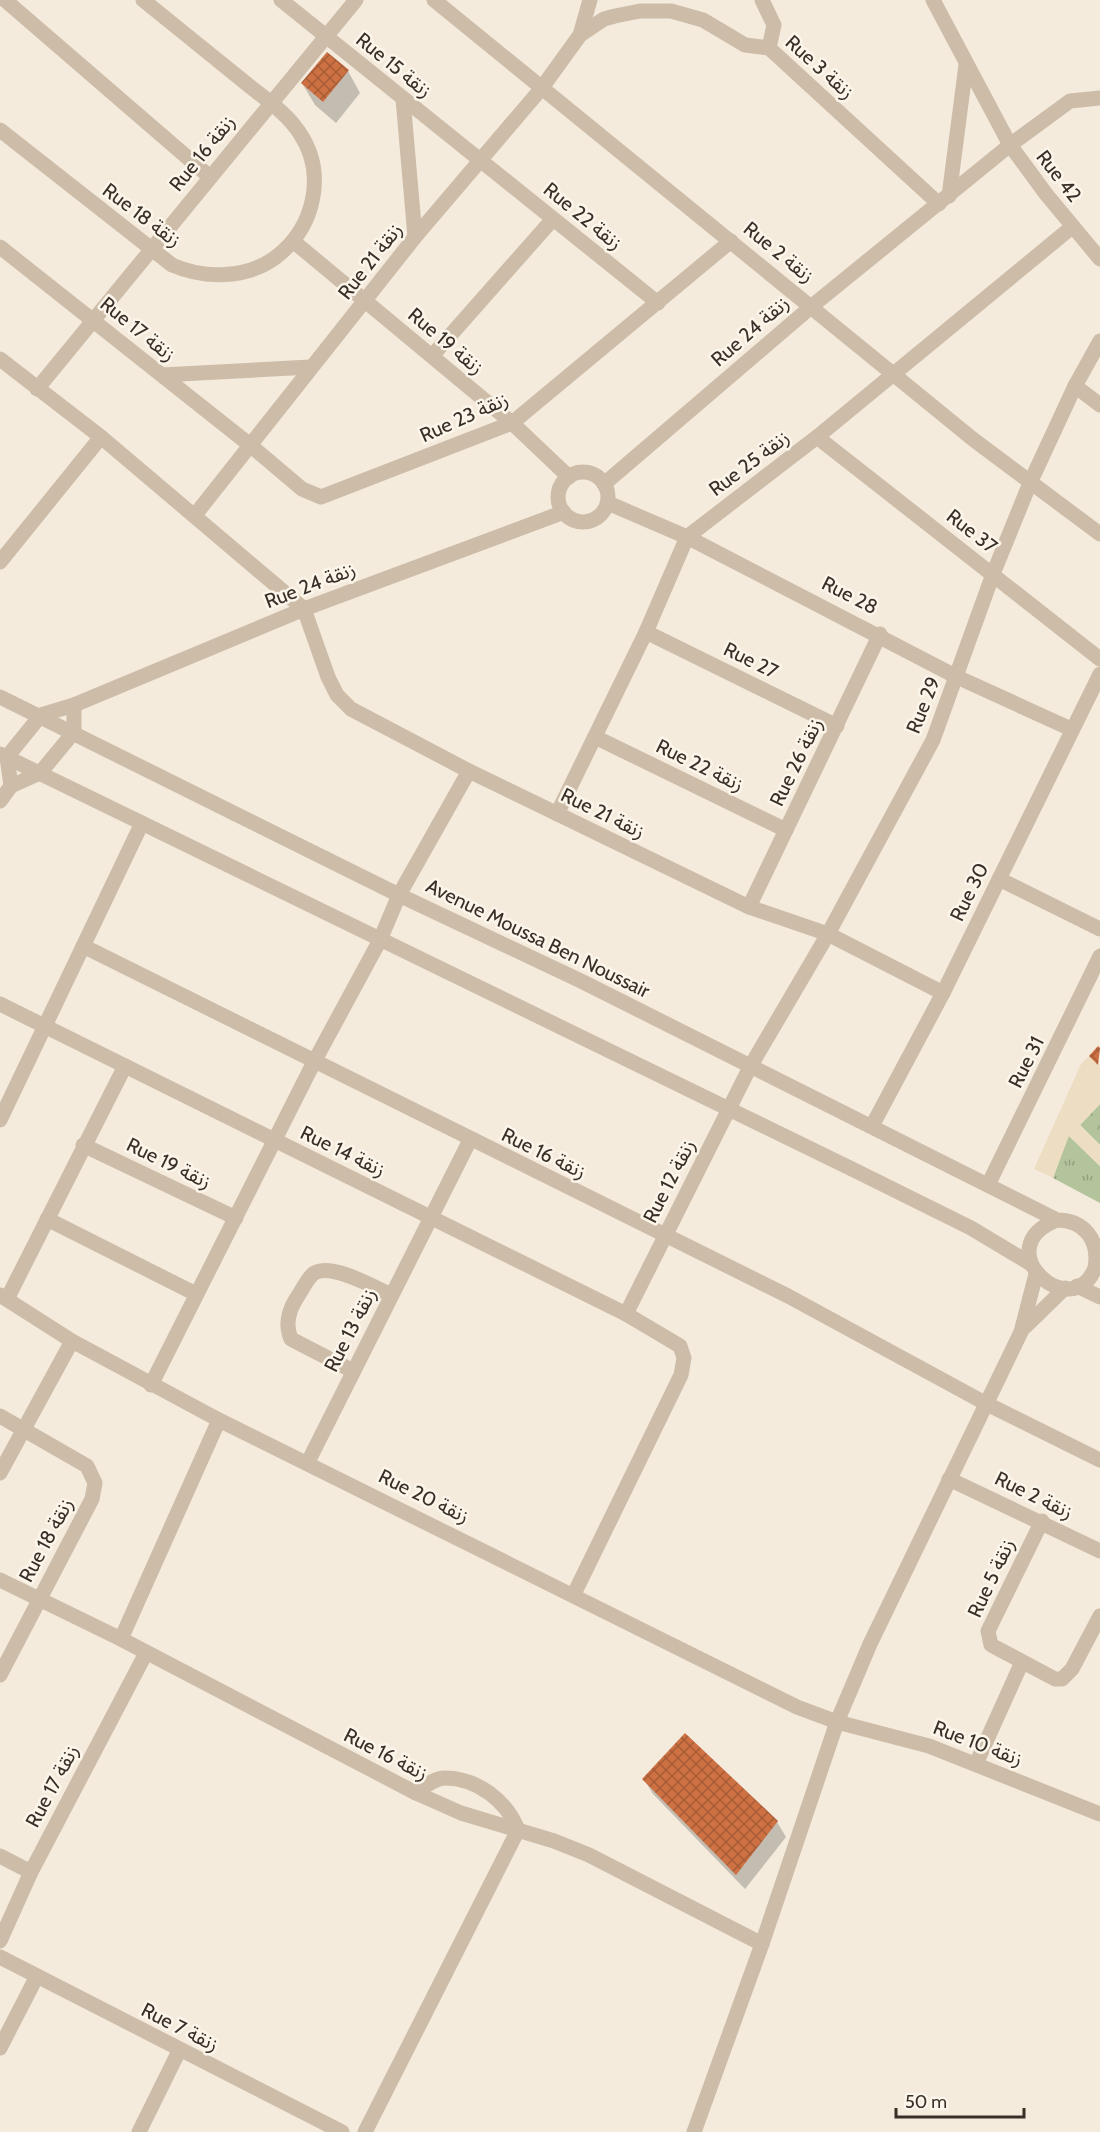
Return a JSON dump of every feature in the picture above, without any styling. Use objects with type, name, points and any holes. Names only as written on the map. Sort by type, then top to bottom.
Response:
[{"type":"street","points":[[5,0],[210,177]]},
{"type":"street","points":[[143,0],[270,103]]},
{"type":"street","name":"Rue 15 زنقة","points":[[281,0],[481,162]]},
{"type":"street","name":"Rue 16 زنقة","points":[[37,389],[356,0]]},
{"type":"street","name":"Rue 2 زنقة","points":[[434,0],[1030,483],[1100,534]]},
{"type":"street","points":[[580,35],[590,0]]},
{"type":"street","points":[[762,0],[774,25],[769,48]]},
{"type":"street","name":"Rue 42","points":[[933,0],[1010,146],[1072,227],[1100,258]]},
{"type":"street","name":"Rue 3 زنقة","points":[[580,35],[604,19],[615,16],[640,11],[671,11],[703,20],[745,45],[769,48],[944,200]]},
{"type":"street","name":"Rue 21 زنقة","points":[[195,515],[415,237],[541,89],[580,35]]},
{"type":"street","points":[[944,200],[966,65]]},
{"type":"street","name":"Rue 24 زنقة","points":[[604,483],[812,306],[1010,146],[1070,101],[1100,98]]},
{"type":"street","points":[[403,99],[415,237]]},
{"type":"street","name":"Rue 18 زنقة","points":[[0,130],[150,250],[183,270],[223,274],[263,265],[279,255],[292,241],[311,206],[314,194],[313,167],[299,132],[270,103]]},
{"type":"street","name":"Rue 22 زنقة","points":[[481,162],[658,303]]},
{"type":"street","points":[[432,356],[553,219]]},
{"type":"street","name":"Rue 25 زنقة","points":[[557,814],[646,632],[687,537],[817,437],[1072,227]]},
{"type":"street","name":"Rue 19 زنقة","points":[[292,241],[512,423],[569,477]]},
{"type":"street","name":"Rue 23 زنقة","points":[[250,444],[302,489],[321,497],[512,423],[731,241]]},
{"type":"street","name":"Rue 17 زنقة","points":[[0,247],[250,444]]},
{"type":"street","name":"Rue 29","points":[[750,1067],[828,934],[933,740],[993,574],[1030,483],[1075,386],[1100,341]]},
{"type":"street","points":[[0,360],[101,437],[304,609]]},
{"type":"street","points":[[162,375],[310,367]]},
{"type":"street","points":[[1075,386],[1100,405]]},
{"type":"street","points":[[0,562],[101,437]]},
{"type":"street","name":"Rue 37","points":[[817,437],[1100,658]]},
{"type":"street","points":[[588,472],[604,483],[608,503],[601,514],[590,521],[577,521],[564,512],[559,493],[569,477],[588,472]]},
{"type":"street","name":"Rue 28","points":[[608,503],[687,537],[880,634],[957,676],[1071,729]]},
{"type":"street","name":"Rue 24 زنقة","points":[[41,715],[74,705],[304,609],[564,512]]},
{"type":"street","name":"Rue 21 زنقة","points":[[304,609],[328,677],[337,695],[351,709],[469,771],[749,907],[828,934],[943,993]]},
{"type":"street","name":"Rue 27","points":[[646,632],[837,726]]},
{"type":"street","name":"Rue 26 زنقة","points":[[749,907],[880,634]]},
{"type":"street","name":"Rue 30","points":[[872,1126],[943,993],[1100,674]]},
{"type":"street","name":"Avenue Moussa Ben Noussair","points":[[0,697],[41,715],[399,895],[581,981],[1057,1220]]},
{"type":"street","points":[[0,801],[11,786],[40,773],[74,732],[74,705]]},
{"type":"street","points":[[4,755],[41,715]]},
{"type":"street","name":"Rue 22 زنقة","points":[[595,737],[786,831]]},
{"type":"street","points":[[4,755],[380,940],[493,992],[729,1111],[971,1228],[1033,1269],[1054,1287],[1071,1287],[1100,1297]]},
{"type":"street","points":[[4,755],[11,786]]},
{"type":"street","points":[[152,1385],[314,1062],[380,940],[399,895],[469,771]]},
{"type":"street","points":[[2,1110],[46,1026],[142,823]]},
{"type":"street","points":[[999,879],[1100,929]]},
{"type":"street","name":"Rue 16 زنقة","points":[[82,946],[664,1237],[788,1296],[986,1403],[1100,1460]]},
{"type":"street","name":"Rue 31","points":[[988,1185],[1100,956]]},
{"type":"street","name":"Rue 14 زنقة","points":[[0,1004],[626,1314],[667,1336],[680,1346],[684,1358],[681,1375],[574,1594]]},
{"type":"street","points":[[3,1297],[47,1219],[125,1066]]},
{"type":"street","name":"Rue 12 زنقة","points":[[626,1314],[750,1067]]},
{"type":"street","name":"Rue 13 زنقة","points":[[308,1462],[470,1140]]},
{"type":"street","name":"Rue 19 زنقة","points":[[84,1145],[236,1218]]},
{"type":"street","points":[[47,1219],[196,1294]]},
{"type":"street","points":[[694,2132],[762,1944],[837,1722],[870,1644],[1021,1332],[1039,1311],[1094,1272],[1098,1250],[1097,1240],[1079,1223],[1057,1220],[1038,1232],[1032,1241],[1033,1269],[1021,1332]]},
{"type":"street","points":[[353,1371],[291,1339],[287,1322],[293,1303],[312,1275],[320,1270],[336,1271],[391,1295]]},
{"type":"street","name":"Rue 20 زنقة","points":[[3,1297],[72,1341],[219,1420],[574,1594],[797,1707],[837,1722]]},
{"type":"street","points":[[0,1473],[72,1341]]},
{"type":"street","points":[[0,1416],[22,1430]]},
{"type":"street","points":[[121,1639],[219,1420]]},
{"type":"street","name":"Rue 18 زنقة","points":[[22,1430],[87,1466],[95,1483],[92,1499],[38,1600]]},
{"type":"street","name":"Rue 2 زنقة","points":[[949,1479],[1042,1521],[1100,1551]]},
{"type":"street","name":"Rue 5 زنقة","points":[[1042,1521],[988,1631],[991,1645],[1055,1679],[1062,1679],[1072,1669],[1100,1616]]},
{"type":"street","name":"Rue 16 زنقة","points":[[0,1580],[121,1639],[416,1793],[461,1813],[519,1830],[589,1855],[762,1944]]},
{"type":"street","points":[[0,1675],[38,1600]]},
{"type":"street","name":"Rue 17 زنقة","points":[[0,1941],[31,1872],[146,1653]]},
{"type":"street","points":[[976,1764],[1022,1662]]},
{"type":"street","name":"Rue 10 زنقة","points":[[837,1722],[902,1738],[976,1764],[1100,1814]]},
{"type":"street","points":[[365,2132],[519,1830],[507,1808],[495,1796],[461,1781],[443,1778],[416,1793]]},
{"type":"street","points":[[0,1856],[31,1872]]},
{"type":"street","name":"Rue 7 زنقة","points":[[0,1957],[179,2051],[342,2132]]},
{"type":"street","points":[[0,2048],[37,1976]]},
{"type":"street","points":[[140,2132],[179,2051]]},
{"type":"green space","points":[[1100,1104],[1100,1145],[1080,1125]]},
{"type":"green space","points":[[1068,1135],[1100,1166],[1100,1203],[1053,1178]]},
{"type":"shaded area","points":[[1089,1056],[1098,1065],[1100,1063],[1100,1104],[1080,1125],[1100,1145],[1100,1166],[1069,1136],[1053,1178],[1034,1169],[1081,1064]]},
{"type":"building","points":[[327,52],[349,70],[323,102],[301,83]]},
{"type":"building","points":[[1098,1046],[1100,1048],[1098,1065],[1089,1056]]},
{"type":"building","points":[[685,1733],[778,1821],[736,1875],[642,1779]]}]
